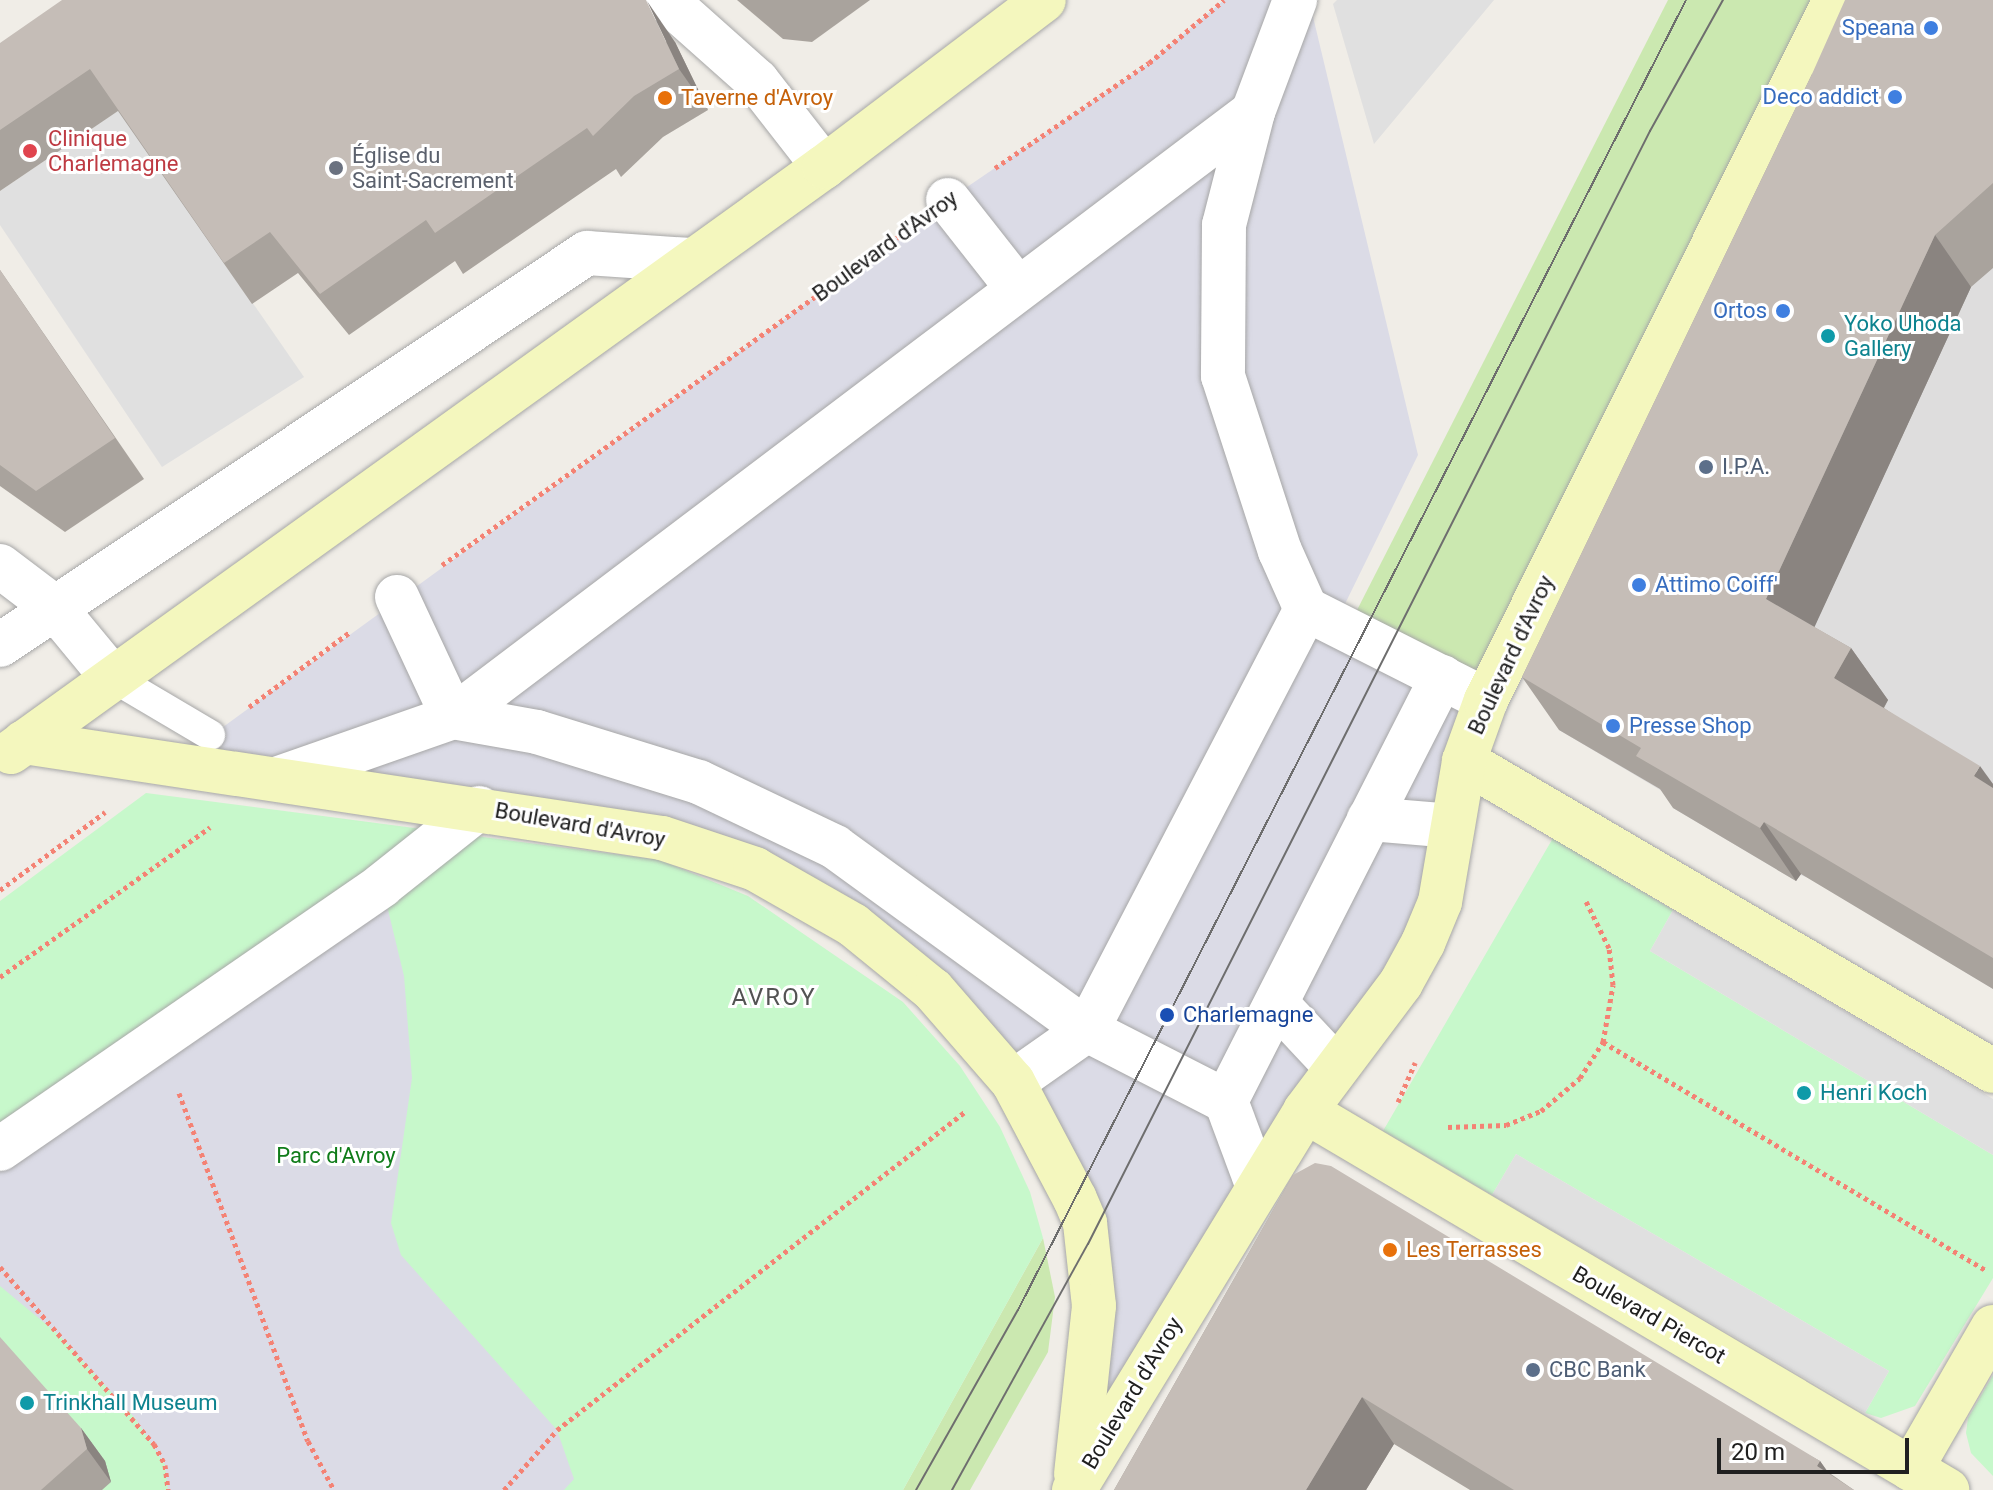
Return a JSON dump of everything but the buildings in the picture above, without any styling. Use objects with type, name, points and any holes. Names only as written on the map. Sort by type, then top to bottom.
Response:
[{"type":"street","points":[[666,0],[757,81],[824,167]]},
{"type":"street","name":"Boulevard d'Avroy","points":[[8,748],[351,511],[691,260],[824,167],[1044,0]]},
{"type":"street","points":[[1295,0],[1253,112],[1224,225],[1223,376],[1280,551],[1306,609],[1486,700]]},
{"type":"street","name":"Boulevard d'Avroy","points":[[1074,1489],[1305,1111],[1392,995],[1423,943],[1440,902],[1464,761],[1486,700],[1835,0]]},
{"type":"street","points":[[279,778],[453,717],[1253,112]]},
{"type":"street","points":[[948,200],[1018,289]]},
{"type":"street","points":[[0,645],[587,253],[691,260]]},
{"type":"street","points":[[0,566],[54,607],[112,677]]},
{"type":"street","points":[[397,597],[453,717]]},
{"type":"street","points":[[1013,1082],[1087,1030],[1306,609]]},
{"type":"street","points":[[1226,1101],[1442,677]]},
{"type":"street","points":[[453,717],[537,732],[699,782],[835,847],[1087,1030],[1226,1101],[1258,1187]]},
{"type":"street","name":"Boulevard d'Avroy","points":[[8,748],[279,778],[662,838],[755,869],[853,925],[933,990],[1013,1082],[1054,1151],[1085,1223],[1094,1306],[1074,1489]]},
{"type":"street","points":[[1464,761],[1993,1071]]},
{"type":"street","points":[[0,1149],[382,885],[479,808]]},
{"type":"street","points":[[1369,819],[1452,826]]},
{"type":"street","points":[[1277,1004],[1336,1067]]},
{"type":"street","name":"Boulevard Piercot","points":[[1305,1111],[1929,1479],[1993,1327]]},
{"type":"lane","points":[[112,677],[210,735]]},
{"type":"path","name":"Boulevard d'Avroy","points":[[210,735],[948,200],[1149,63],[1224,0]]},
{"type":"path","points":[[0,977],[279,778]]},
{"type":"path","points":[[1443,1126],[1468,1130],[1506,1125],[1541,1111],[1580,1078],[1603,1042],[1613,985],[1609,948],[1595,912],[1579,892]]},
{"type":"path","points":[[159,1040],[308,1441],[334,1490]]},
{"type":"path","points":[[1603,1042],[1993,1275]]},
{"type":"path","points":[[1336,1067],[1395,1110]]},
{"type":"path","points":[[504,1490],[557,1430],[939,1127],[1013,1082]]},
{"type":"path","points":[[0,1267],[154,1444],[165,1465],[168,1490]]},
{"type":"shaded area","points":[[1224,0],[1309,0],[1418,455],[1342,610],[1486,681],[1440,902],[1075,1488],[1094,1306],[1013,1082],[755,869],[175,762],[948,200],[1149,63]]},
{"type":"shaded area","points":[[1337,0],[1494,0],[1374,144],[1333,4]]},
{"type":"shaded area","points":[[1993,0],[1993,989],[1809,878],[1800,875],[1796,881],[1673,808],[1677,800],[1559,730]]},
{"type":"shaded area","points":[[119,110],[304,377],[162,467],[0,225],[0,191]]},
{"type":"shaded area","points":[[382,885],[404,976],[412,1078],[391,1223],[401,1255],[557,1430],[574,1479],[564,1490],[168,1490],[165,1465],[135,1418],[59,1335],[0,1286],[0,1149]]},
{"type":"shaded area","points":[[1673,910],[1993,1099],[1993,1155],[1650,951]]},
{"type":"shaded area","points":[[1516,1154],[1889,1371],[1865,1413],[1492,1195]]},
{"type":"green space","points":[[1668,0],[1825,0],[1486,681],[1354,616]]},
{"type":"green space","name":"Parc d'Avroy","points":[[146,793],[660,860],[748,896],[903,1002],[960,1066],[1000,1127],[1030,1192],[1043,1238],[903,1490],[0,1490],[0,901]]},
{"type":"green space","points":[[1553,838],[1673,910],[1650,951],[1993,1155],[1993,1278],[1915,1406],[1881,1418],[1865,1413],[1889,1371],[1516,1154],[1492,1195],[1383,1131]]},
{"type":"green space","points":[[1043,1238],[1055,1297],[1048,1352],[970,1490],[903,1490]]},
{"type":"green space","points":[[1993,1375],[1993,1476],[1971,1453],[1966,1433],[1968,1418]]},
{"type":"tram line","points":[[916,1490],[1018,1310],[1686,0]]},
{"type":"tram line","points":[[952,1490],[1088,1244],[1650,131],[1723,0]]},
{"type":"place","name":"Speana","points":[[1931,28]]},
{"type":"place","name":"Deco addict","points":[[1895,97]]},
{"type":"place","name":"Taverne d'Avroy","points":[[665,98]]},
{"type":"place","name":"Clinique Charlemagne","points":[[30,151]]},
{"type":"place","name":"Église du Saint-Sacrement","points":[[336,168]]},
{"type":"place","name":"Ortos","points":[[1783,311]]},
{"type":"place","name":"Yoko Uhoda Gallery","points":[[1828,336]]},
{"type":"place","name":"I.P.A.","points":[[1706,467]]},
{"type":"place","name":"Attimo Coiff'","points":[[1639,585]]},
{"type":"place","name":"Presse Shop","points":[[1613,726]]},
{"type":"place","name":"Charlemagne","points":[[1167,1015]]},
{"type":"place","name":"Henri Koch","points":[[1804,1093]]},
{"type":"place","name":"Les Terrasses","points":[[1390,1250]]},
{"type":"place","name":"CBC Bank","points":[[1533,1370]]},
{"type":"place","name":"Trinkhall Museum","points":[[27,1403]]},
{"type":"district","name":"AVROY","points":[[774,998]]}]
